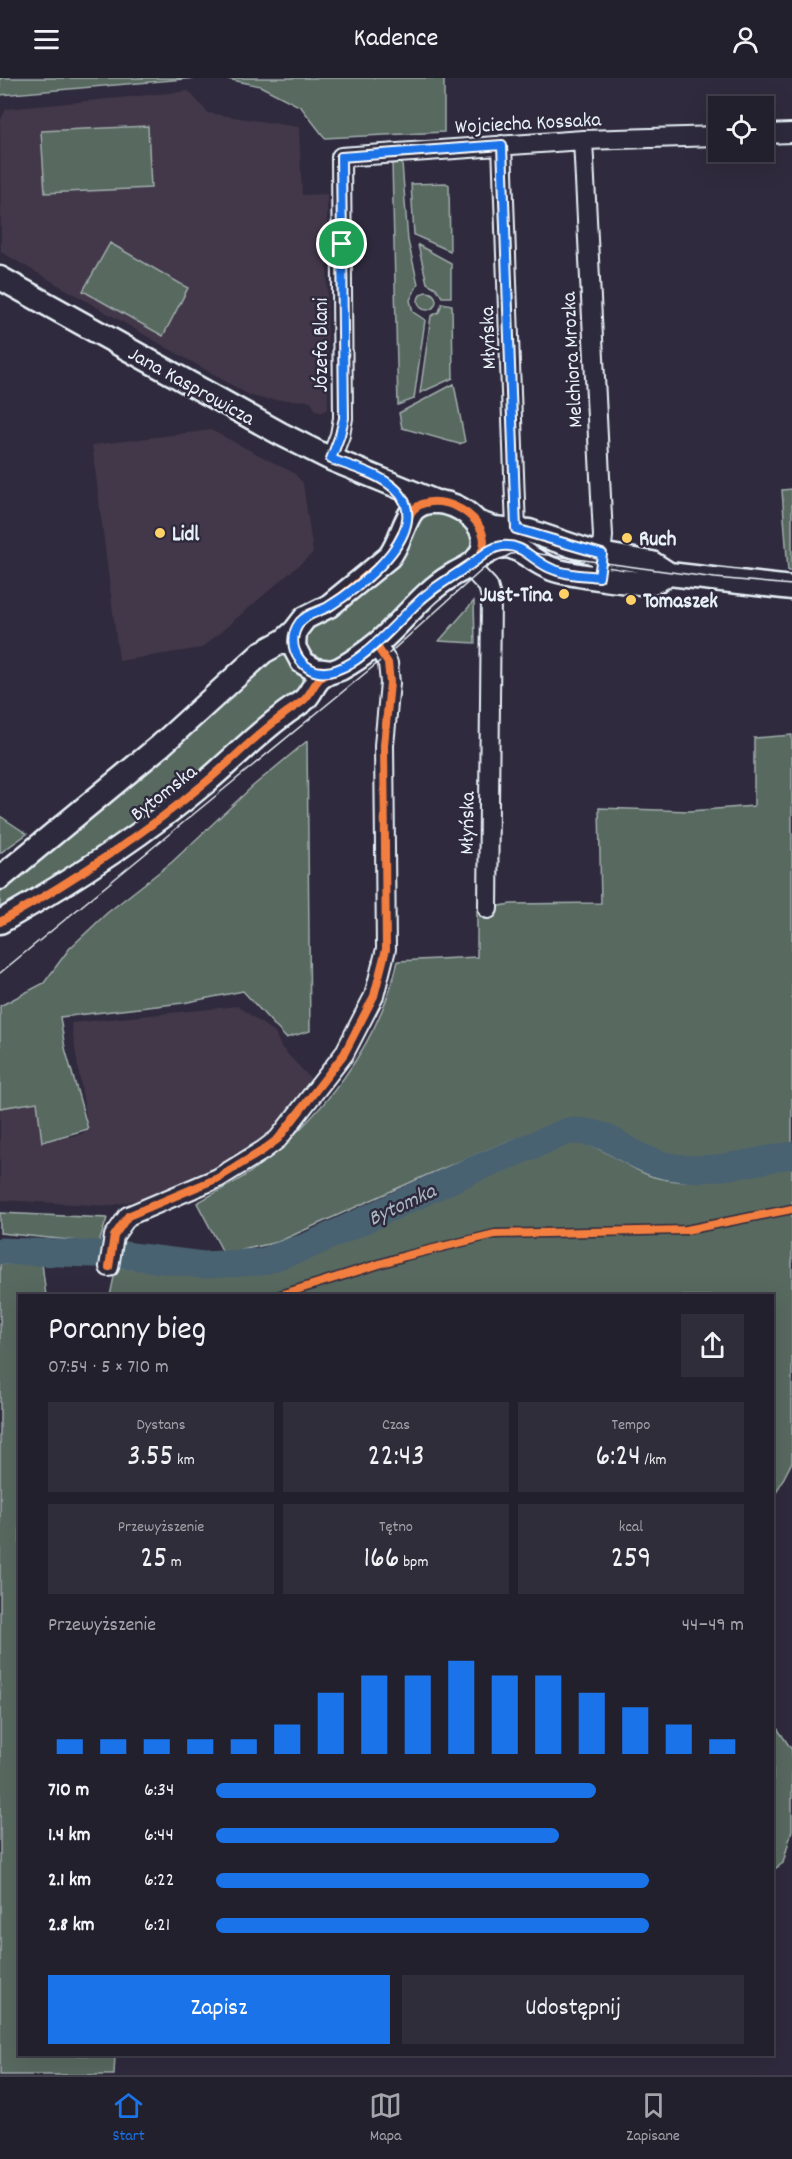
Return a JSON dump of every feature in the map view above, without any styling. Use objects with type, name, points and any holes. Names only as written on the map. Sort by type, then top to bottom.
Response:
[{"type":"street","points":[[774,134],[792,133]]},
{"type":"street","name":"Wojciecha Kossaka","points":[[341,157],[583,140],[708,136]]},
{"type":"street","name":"Melchiora Mrozka","points":[[583,140],[602,554],[599,577]]},
{"type":"street","name":"Młyńska","points":[[502,145],[516,529]]},
{"type":"street","name":"Józefa Blani","points":[[331,459],[344,418],[341,157]]},
{"type":"street","name":"Jana Kasprowicza","points":[[0,278],[331,459],[466,513],[479,523]]},
{"type":"street","points":[[388,483],[405,503],[406,523]]},
{"type":"street","points":[[406,523],[414,510],[436,502]]},
{"type":"street","name":"Bytomska","points":[[0,878],[160,746],[263,652],[285,640],[305,618],[329,606],[389,557],[399,542],[406,523]]},
{"type":"street","points":[[479,523],[494,528],[516,529],[602,554],[652,563],[669,574],[792,588]]},
{"type":"street","points":[[473,562],[483,537],[479,523]]},
{"type":"street","points":[[473,562],[495,548],[514,547],[549,568],[599,577],[649,583],[669,574]]},
{"type":"street","name":"Młyńska","points":[[473,562],[488,586],[491,597],[488,909]]},
{"type":"street","name":"Bytomska","points":[[0,922],[106,856],[169,812],[282,716],[306,699],[321,677],[376,645],[413,606],[446,579],[473,562]]},
{"type":"street","points":[[295,631],[294,647],[302,662],[315,670],[331,672]]},
{"type":"street","points":[[109,1267],[110,1247],[118,1227],[128,1216],[218,1178],[278,1139],[344,1054],[374,996],[386,950],[384,745],[390,683],[388,663],[376,645]]},
{"type":"shaded area","points":[[189,91],[208,113],[299,127],[302,195],[327,194],[328,409],[321,413],[315,410],[311,401],[263,399],[249,395],[1,252],[0,121],[6,109]]},
{"type":"shaded area","points":[[211,430],[294,473],[303,483],[313,553],[202,648],[119,661],[92,445]]},
{"type":"shaded area","points":[[238,1006],[275,1033],[281,1047],[311,1079],[312,1087],[278,1126],[243,1156],[151,1197],[109,1206],[0,1200],[0,1108],[37,1102],[42,1142],[82,1134],[88,1129],[71,1023]]},
{"type":"green space","points":[[0,78],[196,78],[0,95]]},
{"type":"green space","points":[[223,78],[444,78],[444,132],[325,138],[301,107],[260,86]]},
{"type":"green space","points":[[148,126],[151,188],[45,193],[41,131]]},
{"type":"green space","points":[[392,163],[402,163],[408,241],[418,284],[410,300],[413,312],[425,320],[414,399],[398,405]]},
{"type":"green space","points":[[446,183],[449,185],[450,251],[414,235],[411,184]]},
{"type":"green space","points":[[110,243],[188,288],[163,336],[83,291]]},
{"type":"green space","points":[[418,245],[451,263],[451,297],[442,297],[436,288],[427,283]]},
{"type":"green space","points":[[427,292],[433,295],[436,301],[433,307],[427,310],[421,307],[418,301],[421,295]]},
{"type":"green space","points":[[442,303],[452,305],[453,378],[420,393],[431,316],[439,312]]},
{"type":"green space","points":[[454,384],[465,442],[459,444],[402,428],[399,413]]},
{"type":"green space","points":[[792,489],[792,571],[788,571],[782,490]]},
{"type":"green space","points":[[437,512],[463,521],[474,535],[472,550],[359,649],[328,664],[310,653],[303,641],[303,635],[424,514]]},
{"type":"green space","points":[[474,601],[475,643],[439,641]]},
{"type":"green space","points":[[284,648],[312,679],[163,805],[0,913],[0,888]]},
{"type":"green space","points":[[792,735],[792,1150],[725,1161],[689,1163],[639,1146],[599,1125],[562,1124],[512,1140],[427,1175],[278,1242],[224,1254],[197,1203],[252,1171],[301,1128],[323,1104],[361,1051],[376,1023],[389,993],[398,961],[477,957],[477,910],[511,904],[601,903],[599,808],[690,811],[754,806],[754,738]]},
{"type":"green space","points":[[307,741],[310,1031],[286,1038],[243,991],[183,1003],[60,1017],[65,1048],[88,1129],[42,1142],[37,1102],[0,1108],[0,1006],[44,983],[69,949],[107,913],[172,862],[253,786]]},
{"type":"green space","points":[[0,816],[27,834],[0,853]]},
{"type":"green space","points":[[567,1141],[590,1145],[651,1176],[668,1180],[722,1179],[792,1166],[792,1462],[774,1497],[774,1294],[110,1294],[116,1267],[197,1275],[228,1274],[281,1264]]},
{"type":"green space","points":[[0,1213],[107,1218],[99,1243],[0,1233]]},
{"type":"green space","points":[[42,1263],[46,1294],[18,1294],[18,2056],[115,2056],[114,2075],[0,2075],[0,1264]]},
{"type":"green space","points":[[774,1723],[792,1750],[792,1830],[783,1863],[774,1869]]},
{"type":"waterway","name":"Bytomka","points":[[0,1251],[124,1255],[203,1265],[261,1262],[308,1246],[470,1171],[568,1131],[605,1137],[654,1162],[688,1169],[723,1167],[792,1155]]},
{"type":"tram line","points":[[0,973],[385,657],[483,569],[511,554],[525,552],[715,578],[792,585]]},
{"type":"cycle path","points":[[0,922],[80,874],[182,802],[272,724],[304,700],[320,678],[340,669],[369,650],[431,591],[472,564],[483,549],[483,536],[478,524],[468,514],[455,506],[440,502],[426,503],[414,509],[389,557],[329,606],[305,618],[295,631],[294,647],[302,662],[315,670],[331,672]]},
{"type":"cycle path","points":[[109,1267],[114,1236],[128,1216],[218,1178],[278,1139],[344,1054],[374,996],[386,949],[384,745],[390,683],[388,663],[376,645]]},
{"type":"cycle path","points":[[283,1294],[405,1256],[495,1234],[686,1230],[792,1209]]},
{"type":"place","name":"Lidl","points":[[160,533]]},
{"type":"place","name":"Ruch","points":[[627,538]]},
{"type":"place","name":"Just-Tina","points":[[564,594]]},
{"type":"place","name":"Tomaszek","points":[[631,600]]},
{"type":"route","points":[[502,145],[516,529],[602,554],[599,577],[549,568],[514,547],[504,546],[486,551],[469,566],[451,575],[413,606],[376,645],[341,668],[323,672],[308,667],[297,655],[293,640],[295,631],[310,614],[329,606],[379,567],[397,548],[406,523],[405,503],[399,493],[388,483],[331,459],[344,418],[342,244],[341,157],[502,145]]}]
